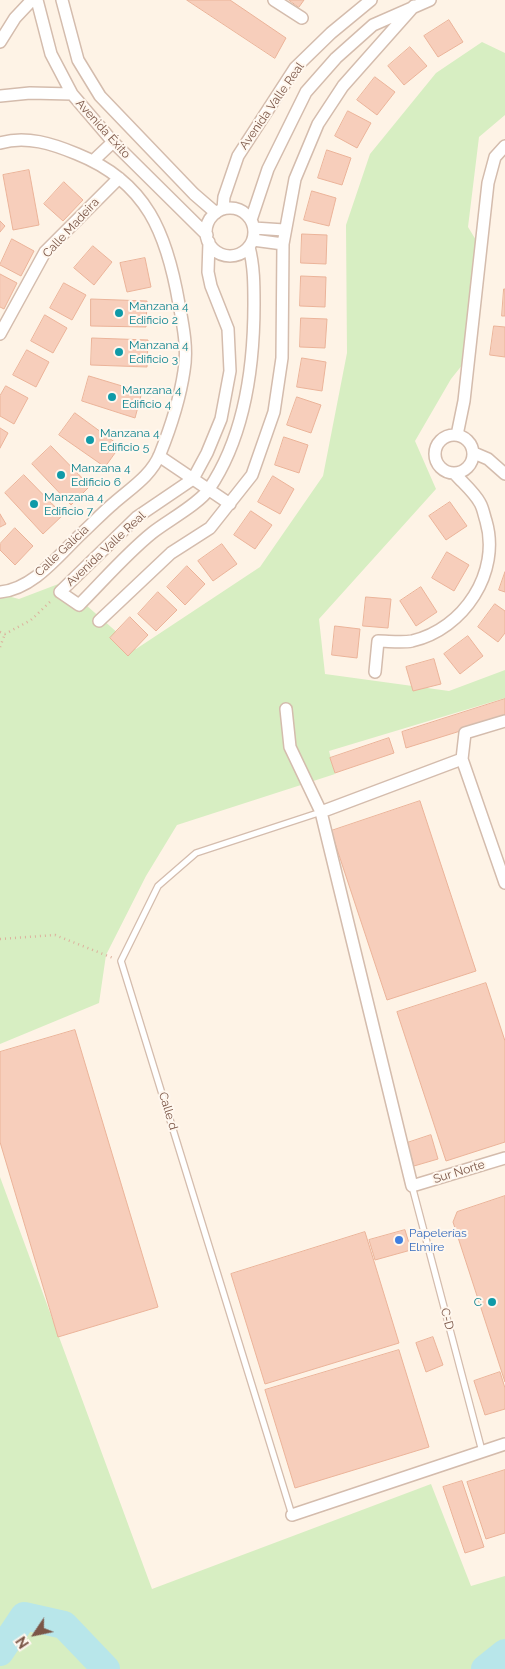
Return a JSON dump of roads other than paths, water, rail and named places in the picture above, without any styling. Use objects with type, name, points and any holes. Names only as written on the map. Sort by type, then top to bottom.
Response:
[{"type":"street","points":[[0,42],[16,18],[32,0]]},
{"type":"street","name":"Avenida Éxito","points":[[37,0],[51,54],[72,94],[113,142],[208,238]]},
{"type":"street","name":"Avenida Éxito","points":[[62,0],[78,60],[100,96],[194,194],[219,211]]},
{"type":"street","points":[[274,0],[302,18]]},
{"type":"street","name":"Avenida Valle Real","points":[[219,211],[238,156],[295,68],[331,33],[371,0]]},
{"type":"street","name":"Avenida Valle Real","points":[[252,224],[268,169],[306,92],[336,58],[374,24],[430,0]]},
{"type":"street","points":[[98,621],[171,552],[210,528],[252,475],[274,412],[282,358],[284,230],[295,179],[318,124],[343,86],[414,6]]},
{"type":"street","points":[[0,96],[30,93],[72,94]]},
{"type":"street","name":"Calle Galicia","points":[[0,143],[13,139],[52,144],[94,160],[119,178],[142,200],[162,234],[176,285],[184,330],[184,370],[159,456],[146,477],[113,504],[27,584],[9,592],[0,592]]},
{"type":"street","points":[[94,160],[113,142]]},
{"type":"street","points":[[457,435],[464,401],[488,183],[495,157],[505,146]]},
{"type":"street","name":"Calle Madeira","points":[[0,334],[45,252],[119,178]]},
{"type":"street","points":[[142,200],[157,186]]},
{"type":"street","points":[[252,224],[251,244],[243,252],[228,256],[220,253],[208,238],[207,226],[219,211],[239,210],[252,224],[284,230]]},
{"type":"street","name":"Avenida Valle Real","points":[[208,238],[208,272],[211,286],[228,329],[230,371],[221,419],[207,453],[193,479],[137,517],[60,592],[78,604],[151,534],[208,491],[228,454],[244,408],[249,373],[254,324],[251,244]]},
{"type":"street","points":[[251,244],[283,244]]},
{"type":"street","points":[[375,672],[378,641],[411,642],[435,632],[460,614],[478,590],[488,569],[491,538],[481,503],[455,474],[443,470],[436,460],[435,453],[440,442],[445,437],[457,435],[468,441],[474,453],[467,470],[455,474]]},
{"type":"street","points":[[474,453],[488,459],[505,474]]},
{"type":"street","points":[[159,456],[208,491],[230,504]]},
{"type":"street","points":[[286,709],[290,747],[321,812],[412,1186]]},
{"type":"street","points":[[505,720],[465,733],[462,759],[505,883]]},
{"type":"street","points":[[321,812],[462,759]]},
{"type":"street","name":"Sur Norte","points":[[412,1186],[505,1158]]},
{"type":"street","points":[[292,1514],[505,1444]]},
{"type":"lane","name":"Calle d","points":[[292,1514],[122,961],[158,886],[196,853],[321,812]]},
{"type":"lane","name":"C-D","points":[[412,1186],[482,1452]]},
{"type":"waterway","points":[[0,1652],[24,1616],[64,1625],[106,1669]]},
{"type":"waterway","points":[[485,1669],[505,1653]]},
{"type":"place","name":"Manzana 4 Edificio 2","points":[[119,313]]},
{"type":"place","name":"Manzana 4 Edificio 3","points":[[119,352]]},
{"type":"place","name":"Manzana 4 Edificio 4","points":[[112,397]]},
{"type":"place","name":"Manzana 4 Edificio 5","points":[[90,440]]},
{"type":"place","name":"Manzana 4 Edificio 6","points":[[61,475]]},
{"type":"place","name":"Manzana 4 Edificio 7","points":[[34,504]]},
{"type":"place","name":"Papelerías Elmire","points":[[399,1240]]},
{"type":"place","name":"C","points":[[492,1302]]}]
